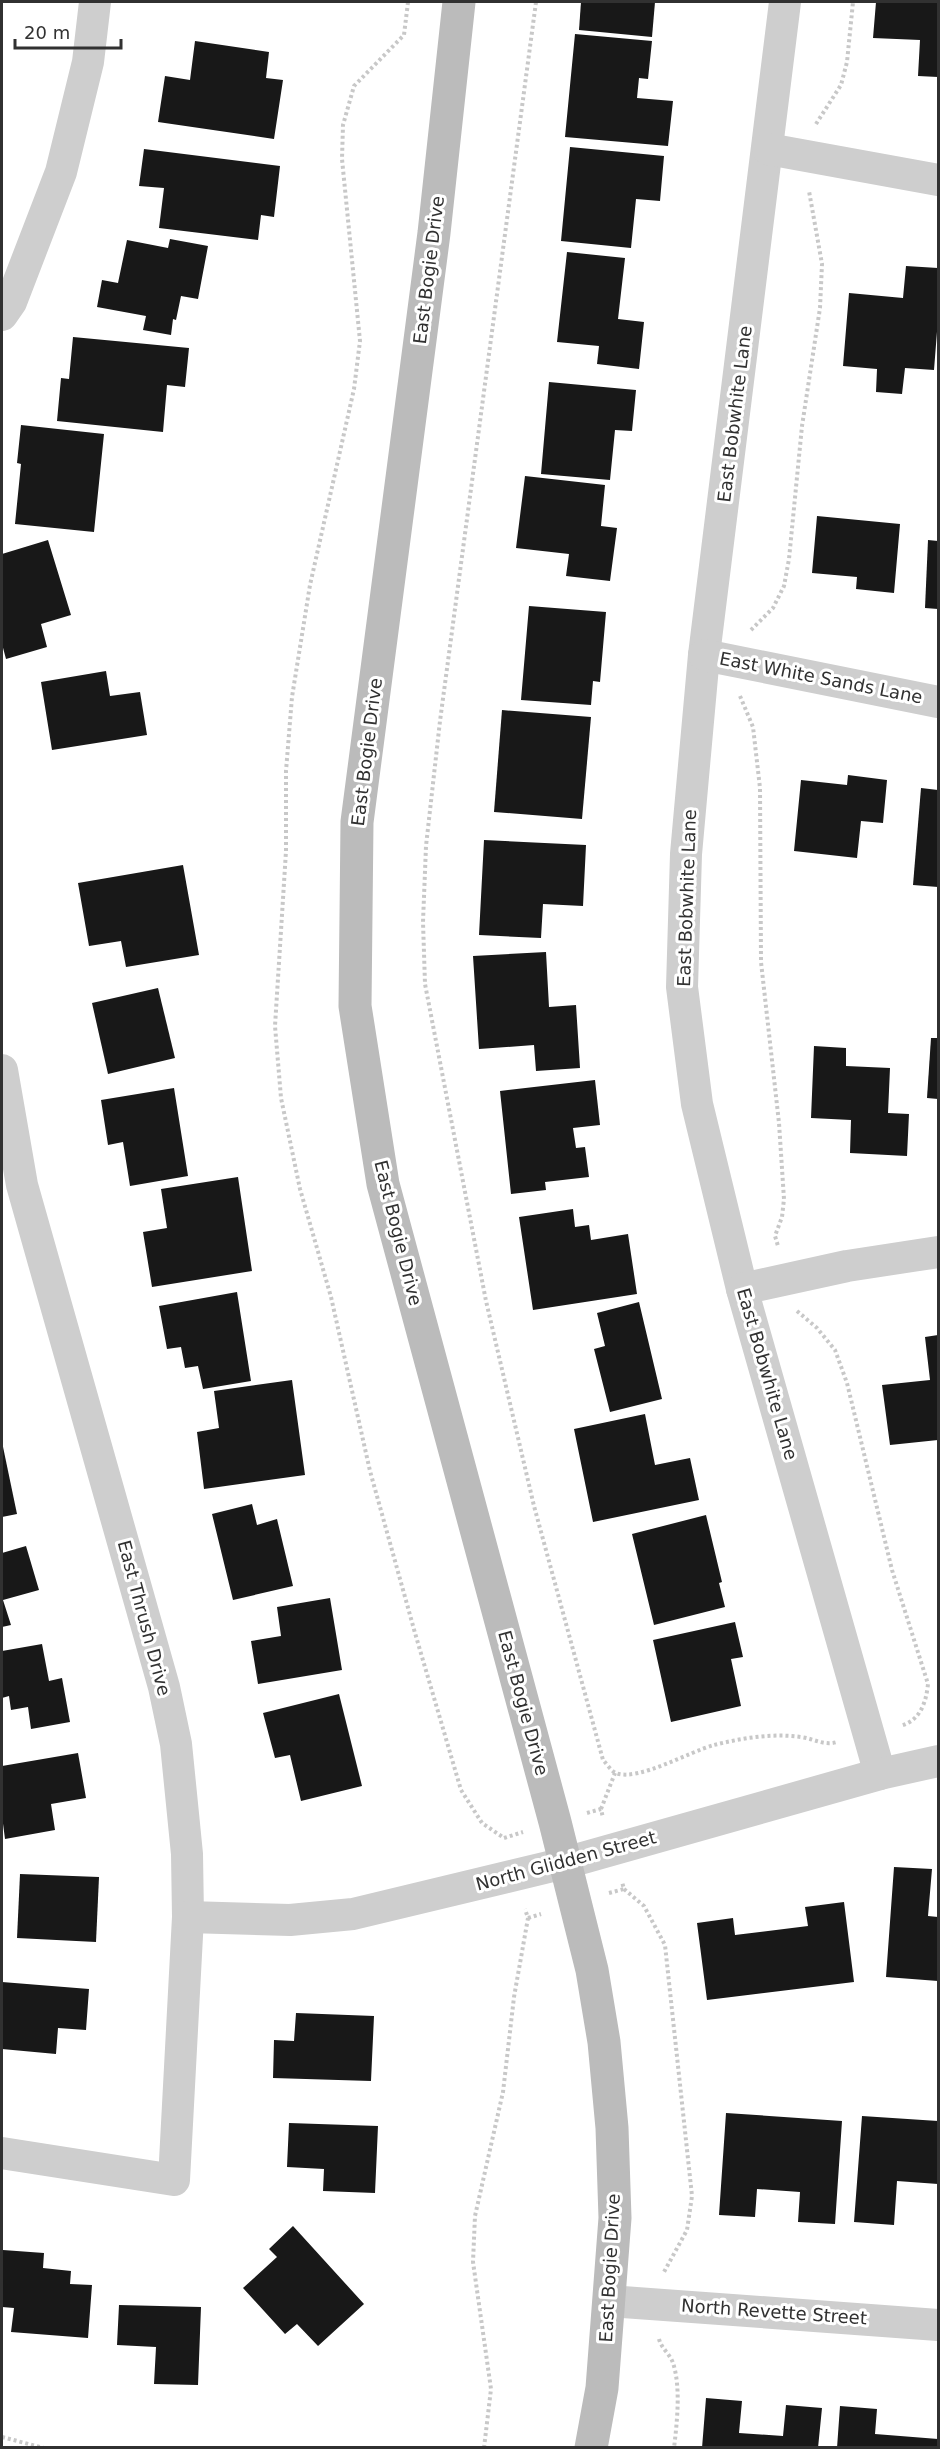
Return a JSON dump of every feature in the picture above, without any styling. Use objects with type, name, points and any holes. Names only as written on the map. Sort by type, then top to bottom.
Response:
[{"type":"street","points":[[2,315],[11,302],[61,172],[88,62],[95,2]]},
{"type":"street","name":"East Bogie Drive","points":[[459,2],[434,233],[357,822],[355,1006],[383,1184],[565,1863],[592,1970],[604,2042],[612,2128],[615,2218],[602,2388],[591,2448]]},
{"type":"street","name":"East Bobwhite Lane","points":[[785,2],[704,655],[686,854],[682,987],[698,1104],[742,1289],[880,1774]]},
{"type":"street","points":[[768,149],[939,180]]},
{"type":"street","name":"East White Sands Lane","points":[[704,655],[939,702]]},
{"type":"street","name":"East Thrush Drive","points":[[2,1070],[22,1185],[164,1687],[176,1744],[182,1799],[187,1854],[188,1917],[174,2180],[2,2153]]},
{"type":"street","points":[[742,1289],[847,1266],[939,1252]]},
{"type":"street","name":"North Glidden Street","points":[[188,1917],[290,1920],[353,1914],[565,1863],[880,1774],[939,1761]]},
{"type":"street","name":"North Revette Street","points":[[609,2301],[939,2325]]},
{"type":"path","points":[[404,35],[408,2]]},
{"type":"path","points":[[536,2],[440,721],[426,846],[423,922],[425,984],[486,1301],[534,1506],[603,1760],[615,1773],[627,1775],[653,1769],[706,1747],[740,1739],[801,1737],[827,1745]]},
{"type":"path","points":[[829,101],[841,85],[847,62],[853,2]]},
{"type":"path","points":[[773,608],[784,586],[789,559],[802,426],[820,308],[822,264],[814,216]]},
{"type":"path","points":[[753,727],[760,788],[761,962],[779,1123],[784,1199],[782,1217]]},
{"type":"path","points":[[817,1328],[835,1350],[847,1383],[892,1570],[928,1684],[927,1699],[920,1713],[910,1724]]},
{"type":"path","points":[[601,1809],[615,1773]]},
{"type":"path","points":[[624,1889],[644,1906],[665,1945],[691,2185],[691,2211],[687,2230],[676,2253],[664,2270]]},
{"type":"path","points":[[484,2448],[491,2389],[473,2262],[475,2216],[503,2092],[514,1997],[528,1918]]},
{"type":"path","points":[[659,2342],[673,2361],[677,2418],[674,2448]]},
{"type":"path","points":[[2,2437],[44,2448]]},
{"type":"building","points":[[581,2],[655,2],[652,37],[579,30]]},
{"type":"building","points":[[876,2],[938,2],[938,77],[918,76],[920,40],[873,38]]},
{"type":"building","points":[[575,34],[652,41],[648,79],[639,78],[637,98],[673,101],[668,146],[565,137]]},
{"type":"building","points":[[195,41],[269,52],[266,78],[283,80],[274,139],[158,122],[165,76],[190,80]]},
{"type":"building","points":[[570,147],[664,156],[660,201],[636,199],[631,248],[561,241]]},
{"type":"building","points":[[144,149],[280,166],[274,217],[261,215],[258,240],[159,228],[164,188],[139,186]]},
{"type":"building","points":[[170,239],[208,246],[198,299],[181,296],[176,320],[173,319],[171,335],[143,330],[146,316],[97,307],[102,280],[118,283],[127,240],[168,248]]},
{"type":"building","points":[[567,252],[625,258],[618,319],[644,322],[639,369],[597,364],[599,346],[557,342]]},
{"type":"building","points":[[906,266],[938,268],[938,319],[934,370],[905,368],[902,394],[876,392],[877,369],[843,366],[849,293],[903,298]]},
{"type":"building","points":[[73,337],[189,348],[185,387],[167,385],[163,432],[57,421],[61,378],[69,379]]},
{"type":"building","points":[[549,382],[636,390],[632,431],[615,430],[610,480],[541,474]]},
{"type":"building","points":[[21,425],[104,434],[94,532],[15,524],[21,464],[17,463]]},
{"type":"building","points":[[525,476],[605,485],[601,526],[617,528],[610,581],[566,576],[569,554],[516,548]]},
{"type":"building","points":[[817,516],[900,524],[894,593],[856,589],[857,577],[812,573]]},
{"type":"building","points":[[48,540],[71,615],[41,624],[47,647],[6,659],[2,644],[2,554]]},
{"type":"building","points":[[928,540],[938,541],[938,609],[925,608]]},
{"type":"building","points":[[529,606],[606,612],[600,682],[593,681],[591,705],[521,700]]},
{"type":"building","points":[[106,671],[110,696],[140,692],[147,735],[52,750],[41,682]]},
{"type":"building","points":[[502,710],[591,717],[582,819],[494,812]]},
{"type":"building","points":[[848,775],[887,780],[883,823],[861,821],[857,858],[794,851],[801,780],[847,785]]},
{"type":"building","points":[[921,788],[938,790],[938,887],[913,885]]},
{"type":"building","points":[[484,840],[586,845],[583,906],[543,904],[541,938],[479,935]]},
{"type":"building","points":[[183,865],[199,955],[126,967],[121,941],[89,946],[78,883]]},
{"type":"building","points":[[546,952],[549,1007],[576,1005],[580,1068],[536,1071],[534,1045],[479,1049],[473,956]]},
{"type":"building","points":[[158,988],[175,1058],[108,1074],[92,1003]]},
{"type":"building","points":[[931,1038],[938,1038],[938,1099],[927,1098]]},
{"type":"building","points":[[814,1046],[846,1048],[846,1066],[890,1068],[888,1113],[909,1114],[907,1156],[850,1153],[851,1120],[811,1118]]},
{"type":"building","points":[[595,1080],[600,1125],[573,1128],[576,1148],[585,1147],[589,1177],[545,1182],[546,1190],[511,1194],[500,1091]]},
{"type":"building","points":[[174,1088],[188,1176],[130,1186],[123,1142],[108,1145],[101,1100]]},
{"type":"building","points":[[238,1177],[252,1271],[152,1287],[143,1232],[167,1228],[161,1189]]},
{"type":"building","points":[[573,1209],[575,1227],[589,1225],[591,1240],[628,1234],[637,1294],[533,1310],[519,1217]]},
{"type":"building","points":[[237,1292],[251,1381],[203,1389],[198,1366],[185,1368],[181,1347],[167,1349],[159,1306]]},
{"type":"building","points":[[639,1302],[662,1399],[610,1412],[594,1349],[605,1346],[597,1313]]},
{"type":"building","points":[[938,1335],[938,1440],[890,1445],[882,1385],[930,1380],[925,1337]]},
{"type":"building","points":[[292,1380],[305,1475],[204,1489],[197,1432],[219,1428],[214,1391]]},
{"type":"building","points":[[645,1414],[655,1465],[690,1458],[699,1500],[593,1522],[574,1429]]},
{"type":"building","points":[[2,1442],[17,1514],[2,1517]]},
{"type":"building","points":[[252,1504],[257,1525],[277,1519],[293,1586],[233,1600],[212,1514]]},
{"type":"building","points":[[706,1515],[722,1582],[719,1583],[725,1607],[654,1625],[632,1534]]},
{"type":"building","points":[[26,1546],[39,1590],[3,1600],[11,1625],[2,1627],[2,1553]]},
{"type":"building","points":[[330,1598],[342,1670],[258,1684],[251,1641],[281,1636],[277,1607]]},
{"type":"building","points":[[735,1622],[743,1657],[731,1659],[741,1706],[671,1722],[653,1640]]},
{"type":"building","points":[[42,1644],[49,1681],[62,1678],[70,1722],[31,1729],[28,1707],[11,1710],[9,1696],[2,1698],[2,1651]]},
{"type":"building","points":[[339,1694],[362,1786],[301,1801],[290,1755],[275,1758],[263,1713]]},
{"type":"building","points":[[78,1753],[86,1798],[51,1804],[55,1830],[5,1839],[2,1816],[2,1766]]},
{"type":"building","points":[[894,1867],[932,1869],[928,1916],[938,1917],[938,1981],[886,1977]]},
{"type":"building","points":[[20,1874],[99,1877],[96,1942],[17,1938]]},
{"type":"building","points":[[844,1902],[854,1982],[707,2000],[697,1923],[733,1918],[735,1935],[808,1926],[805,1907]]},
{"type":"building","points":[[2,1982],[89,1989],[86,2030],[58,2028],[56,2054],[2,2049]]},
{"type":"building","points":[[296,2013],[374,2016],[371,2081],[273,2078],[274,2040],[294,2041]]},
{"type":"building","points":[[726,2113],[842,2121],[835,2224],[798,2222],[800,2192],[757,2189],[755,2217],[719,2215]]},
{"type":"building","points":[[862,2116],[938,2121],[938,2184],[897,2181],[894,2225],[854,2222]]},
{"type":"building","points":[[289,2123],[378,2126],[375,2193],[323,2191],[324,2169],[287,2167]]},
{"type":"building","points":[[293,2226],[364,2304],[318,2346],[297,2324],[285,2334],[243,2288],[277,2257],[269,2249]]},
{"type":"building","points":[[3,2250],[44,2253],[43,2268],[71,2271],[70,2284],[92,2285],[88,2338],[11,2332],[14,2308],[2,2307]]},
{"type":"building","points":[[119,2305],[201,2307],[198,2385],[154,2384],[156,2347],[117,2345]]},
{"type":"building","points":[[706,2398],[742,2401],[739,2433],[783,2436],[786,2405],[822,2408],[818,2448],[702,2448]]},
{"type":"building","points":[[840,2406],[877,2409],[875,2434],[938,2439],[938,2448],[837,2448]]}]
